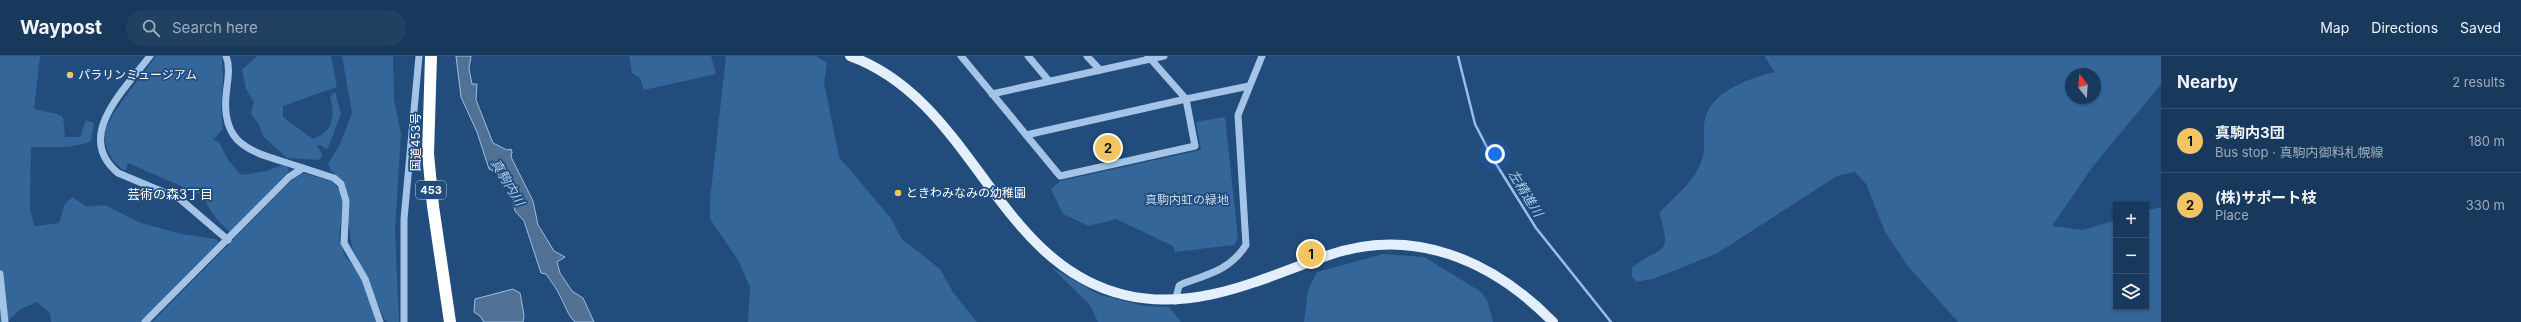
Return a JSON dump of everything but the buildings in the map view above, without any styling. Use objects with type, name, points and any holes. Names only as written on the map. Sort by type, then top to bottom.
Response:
[{"type":"highway","name":"国道453号","points":[[431,56],[428,154],[433,206],[450,322]]},
{"type":"main road","points":[[850,56],[862,58],[896,80],[933,112],[1019,226],[1052,260],[1084,280],[1104,289],[1149,299],[1176,301],[1221,293],[1262,281],[1329,255],[1365,246],[1402,244],[1433,248],[1457,255],[1485,268],[1540,309],[1554,322]]},
{"type":"street","points":[[150,56],[103,120],[100,143],[102,154],[109,166],[118,173],[180,199],[228,240]]},
{"type":"street","points":[[226,56],[228,69],[225,111],[226,123],[231,134],[249,148],[334,178],[341,184],[346,201],[344,243],[365,279],[380,322]]},
{"type":"street","points":[[404,322],[404,219],[419,56]]},
{"type":"street","points":[[961,56],[1060,176],[1196,146],[1186,99],[1149,58]]},
{"type":"street","points":[[1028,56],[1049,81]]},
{"type":"street","points":[[1088,56],[1100,70]]},
{"type":"street","points":[[992,94],[1149,58],[1164,56]]},
{"type":"street","points":[[1176,301],[1178,286],[1226,267],[1234,261],[1246,245],[1238,115],[1262,56]]},
{"type":"street","points":[[1026,135],[1249,86]]},
{"type":"street","points":[[145,322],[289,177],[303,168]]},
{"type":"street","points":[[0,274],[5,322]]},
{"type":"green space","points":[[0,56],[40,56],[34,109],[57,114],[63,117],[65,137],[80,137],[86,120],[94,123],[91,141],[84,144],[62,147],[31,147],[30,209],[34,226],[59,223],[65,204],[72,197],[87,207],[105,205],[141,223],[182,234],[215,239],[219,242],[141,322],[51,322],[50,313],[37,302],[21,309],[6,322],[0,322]]},
{"type":"green space","points":[[156,56],[222,56],[223,77],[221,108],[223,129],[213,140],[219,142],[228,160],[241,175],[267,171],[282,165],[287,167],[289,171],[230,232],[214,216],[204,196],[128,163],[125,171],[115,162],[108,152],[105,133],[110,119]]},
{"type":"green space","points":[[257,56],[331,56],[337,87],[283,106],[283,117],[313,139],[320,136],[329,128],[333,117],[330,97],[335,92],[341,114],[328,148],[326,149],[320,145],[317,146],[323,155],[319,160],[287,158],[264,137],[258,123],[251,114],[254,102],[246,89],[242,70]]},
{"type":"green space","points":[[342,56],[393,56],[394,99],[401,134],[395,231],[399,322],[388,322],[385,320],[352,247],[343,181],[331,171],[328,164],[340,144],[352,113]]},
{"type":"green space","points":[[629,56],[711,56],[716,74],[644,90],[640,78],[632,73]]},
{"type":"green space","points":[[726,56],[816,56],[827,63],[824,83],[839,157],[890,217],[902,239],[940,269],[953,292],[977,322],[748,322],[750,287],[738,260],[710,219],[710,200]]},
{"type":"green space","points":[[1764,56],[2161,56],[2161,84],[2091,169],[2052,226],[2083,230],[2113,221],[2113,310],[2149,310],[2149,210],[2161,207],[2161,322],[1958,322],[1907,265],[1885,232],[1866,184],[1855,172],[1837,176],[1716,254],[1653,279],[1636,282],[1632,276],[1632,267],[1662,249],[1665,244],[1665,237],[1659,213],[1691,180],[1700,165],[1704,151],[1704,124],[1709,109],[1724,93],[1743,82],[1775,72]]},
{"type":"green space","name":"真駒内虹の緑地","points":[[1225,117],[1238,238],[1234,245],[1175,252],[1173,246],[1116,219],[1089,226],[1063,214],[1051,189],[1060,181],[1201,150],[1196,122]]},
{"type":"green space","points":[[300,172],[332,181],[340,191],[343,203],[339,238],[345,256],[363,278],[378,322],[152,322]]},
{"type":"green space","points":[[1383,254],[1424,257],[1480,291],[1487,300],[1493,322],[1304,322],[1308,290],[1317,272]]},
{"type":"green space","points":[[1051,267],[1100,295],[1145,306],[1169,307],[1181,322],[1098,322],[1090,305]]},
{"type":"water","name":"真駒内川","points":[[456,56],[471,56],[469,69],[472,84],[477,84],[476,100],[493,143],[507,150],[511,149],[511,157],[533,201],[538,225],[554,251],[565,257],[557,262],[560,273],[572,291],[583,298],[594,322],[575,322],[568,313],[552,282],[546,274],[541,273],[524,221],[515,211],[511,192],[498,173],[489,169],[477,132],[461,97]]},
{"type":"water","points":[[513,289],[520,293],[524,315],[523,322],[484,322],[480,316],[474,312],[475,299]]},
{"type":"waterway","name":"左精進川","points":[[1458,56],[1475,124],[1493,159],[1536,228],[1611,322]]},
{"type":"place","name":"パラリンミュージアム","points":[[70,75]]},
{"type":"place","name":"(株)サポート枝","points":[[1108,148]]},
{"type":"place","name":"ときわみなみの幼稚園","points":[[898,193]]},
{"type":"place","name":"真駒内3団","points":[[1311,254]]},
{"type":"district","name":"芸術の森3丁目","points":[[170,194]]}]
